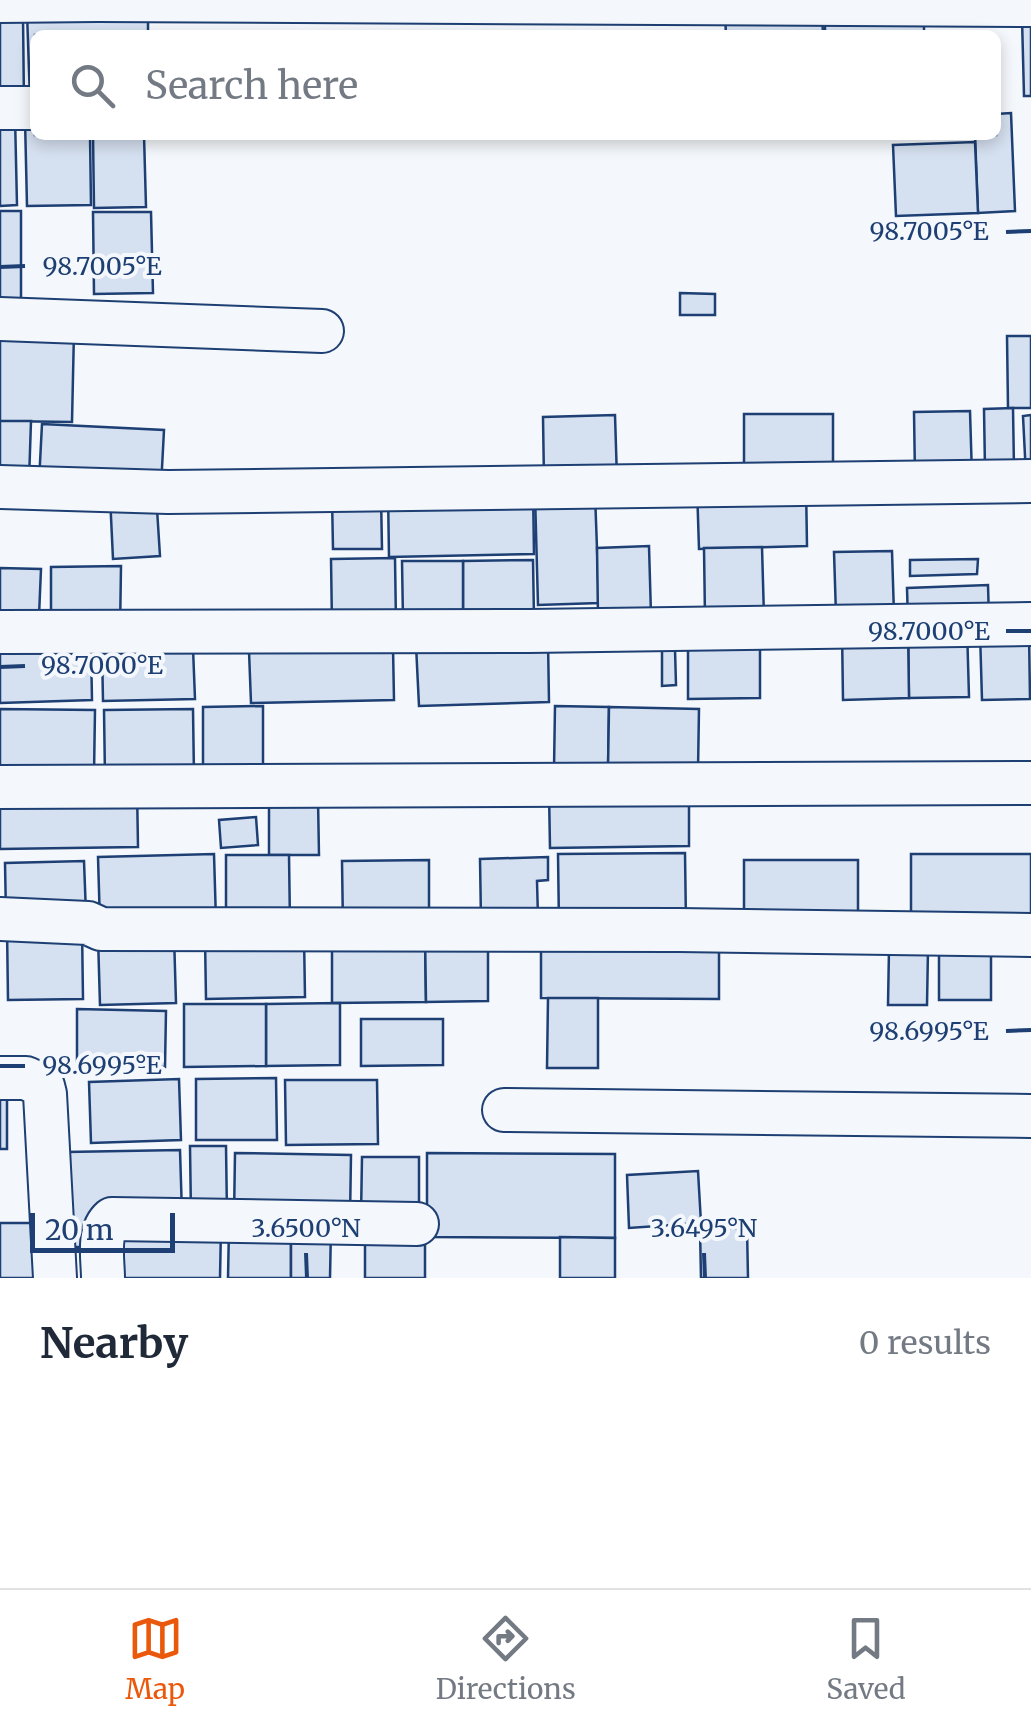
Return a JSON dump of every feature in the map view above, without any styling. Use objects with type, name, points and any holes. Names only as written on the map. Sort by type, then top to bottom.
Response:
[{"type":"street","points":[[0,1],[1031,5]]},
{"type":"street","points":[[0,108],[30,108]]},
{"type":"street","points":[[0,319],[322,331]]},
{"type":"street","points":[[0,487],[168,492],[1031,481]]},
{"type":"street","points":[[0,632],[509,632],[1031,624]]},
{"type":"street","points":[[0,787],[1031,783]]},
{"type":"street","points":[[0,919],[88,922],[101,929],[1031,935]]},
{"type":"street","points":[[0,1078],[26,1078],[43,1086],[55,1278]]},
{"type":"street","points":[[504,1110],[1031,1116]]},
{"type":"street","points":[[102,1278],[103,1234],[112,1219],[417,1224]]},
{"type":"building","points":[[825,6],[924,7],[924,30],[825,30]]},
{"type":"building","points":[[148,9],[148,30],[30,30],[30,99],[27,13]]},
{"type":"building","points":[[822,12],[823,30],[726,30],[725,14]]},
{"type":"building","points":[[0,16],[23,16],[24,104],[0,105]]},
{"type":"building","points":[[1022,18],[1031,18],[1031,96],[1024,96]]},
{"type":"building","points":[[1011,113],[1015,211],[978,213],[975,140],[1001,140],[1001,114]]},
{"type":"building","points":[[0,116],[15,116],[17,205],[0,206]]},
{"type":"building","points":[[25,119],[30,119],[30,140],[90,140],[91,205],[27,206]]},
{"type":"building","points":[[93,140],[144,140],[146,207],[94,208]]},
{"type":"building","points":[[975,142],[978,213],[896,216],[893,145]]},
{"type":"building","points":[[0,211],[21,211],[21,309],[0,309]]},
{"type":"building","points":[[93,212],[151,212],[153,293],[94,294]]},
{"type":"building","points":[[680,293],[715,294],[715,315],[680,315]]},
{"type":"building","points":[[0,329],[74,331],[72,422],[0,421]]},
{"type":"building","points":[[1007,336],[1031,336],[1031,408],[1008,408]]},
{"type":"building","points":[[1013,408],[1014,469],[985,469],[984,409]]},
{"type":"building","points":[[970,411],[972,476],[915,477],[914,412]]},
{"type":"building","points":[[744,414],[833,414],[833,479],[744,479]]},
{"type":"building","points":[[615,415],[617,479],[544,481],[543,417]]},
{"type":"building","points":[[1031,415],[1031,475],[1026,476],[1023,416]]},
{"type":"building","points":[[0,421],[31,421],[29,481],[0,480]]},
{"type":"building","points":[[42,424],[164,430],[161,487],[39,482]]},
{"type":"building","points":[[806,485],[807,546],[699,549],[697,487]]},
{"type":"building","points":[[533,488],[534,554],[389,557],[388,492]]},
{"type":"building","points":[[156,493],[160,556],[113,559],[110,496]]},
{"type":"building","points":[[595,494],[599,603],[538,605],[535,495]]},
{"type":"building","points":[[381,496],[382,549],[333,549],[332,497]]},
{"type":"building","points":[[649,546],[651,615],[598,617],[597,548]]},
{"type":"building","points":[[762,547],[764,617],[705,618],[704,548]]},
{"type":"building","points":[[892,551],[894,614],[836,615],[834,552]]},
{"type":"building","points":[[395,558],[396,624],[332,625],[331,559]]},
{"type":"building","points":[[978,559],[977,574],[910,576],[910,560]]},
{"type":"building","points":[[533,560],[534,618],[463,618],[463,561]]},
{"type":"building","points":[[402,561],[463,561],[463,618],[403,620]]},
{"type":"building","points":[[121,566],[120,631],[51,630],[51,567]]},
{"type":"building","points":[[0,568],[41,569],[39,616],[0,615]]},
{"type":"building","points":[[988,585],[989,620],[908,622],[907,588]]},
{"type":"building","points":[[967,627],[969,697],[909,698],[908,628]]},
{"type":"building","points":[[908,628],[909,698],[843,700],[842,630]]},
{"type":"building","points":[[1029,631],[1030,699],[982,700],[980,632]]},
{"type":"building","points":[[688,632],[760,632],[760,698],[688,699]]},
{"type":"building","points":[[548,641],[549,702],[419,706],[416,645]]},
{"type":"building","points":[[91,646],[92,700],[0,703],[0,648]]},
{"type":"building","points":[[393,647],[394,700],[251,703],[249,651]]},
{"type":"building","points":[[193,648],[195,699],[103,701],[102,650]]},
{"type":"building","points":[[662,649],[675,649],[676,685],[662,686]]},
{"type":"building","points":[[263,706],[263,774],[203,775],[203,707]]},
{"type":"building","points":[[555,706],[609,707],[608,769],[554,769]]},
{"type":"building","points":[[609,707],[699,709],[698,771],[608,769]]},
{"type":"building","points":[[0,709],[95,710],[94,775],[0,774]]},
{"type":"building","points":[[193,709],[194,777],[105,778],[104,710]]},
{"type":"building","points":[[137,788],[138,847],[0,849],[0,789]]},
{"type":"building","points":[[689,789],[689,846],[550,848],[549,791]]},
{"type":"building","points":[[318,799],[319,855],[269,855],[269,800]]},
{"type":"building","points":[[256,817],[258,845],[221,848],[219,820]]},
{"type":"building","points":[[685,853],[686,924],[559,926],[558,854]]},
{"type":"building","points":[[214,854],[216,921],[100,924],[98,857]]},
{"type":"building","points":[[911,854],[1031,854],[1031,922],[911,921]]},
{"type":"building","points":[[226,855],[289,855],[290,924],[226,924]]},
{"type":"building","points":[[548,857],[548,880],[537,881],[538,918],[481,920],[480,859]]},
{"type":"building","points":[[429,860],[429,927],[343,928],[342,861]]},
{"type":"building","points":[[744,860],[858,860],[858,925],[744,925]]},
{"type":"building","points":[[84,861],[86,914],[6,916],[5,863]]},
{"type":"building","points":[[82,927],[83,999],[8,1000],[7,928]]},
{"type":"building","points":[[425,933],[426,1002],[332,1003],[332,934]]},
{"type":"building","points":[[425,933],[488,933],[488,1001],[426,1002]]},
{"type":"building","points":[[174,935],[176,1003],[100,1005],[98,937]]},
{"type":"building","points":[[304,936],[305,997],[206,999],[205,938]]},
{"type":"building","points":[[541,936],[719,937],[719,999],[541,998]]},
{"type":"building","points":[[991,941],[991,1000],[939,1000],[939,942]]},
{"type":"building","points":[[889,949],[928,949],[927,1005],[888,1005]]},
{"type":"building","points":[[548,998],[598,998],[598,1068],[547,1068]]},
{"type":"building","points":[[340,1003],[340,1065],[266,1066],[266,1004]]},
{"type":"building","points":[[184,1004],[266,1004],[266,1066],[184,1067]]},
{"type":"building","points":[[77,1009],[166,1011],[165,1067],[77,1066]]},
{"type":"building","points":[[361,1019],[443,1019],[443,1065],[361,1066]]},
{"type":"building","points":[[276,1078],[277,1140],[196,1140],[196,1079]]},
{"type":"building","points":[[179,1079],[181,1140],[91,1143],[89,1082]]},
{"type":"building","points":[[285,1080],[377,1080],[378,1144],[286,1145]]},
{"type":"building","points":[[0,1096],[7,1096],[7,1149],[0,1149]]},
{"type":"building","points":[[190,1146],[226,1146],[227,1215],[191,1216]]},
{"type":"building","points":[[180,1150],[182,1214],[97,1247],[67,1247],[66,1152]]},
{"type":"building","points":[[235,1153],[351,1155],[350,1218],[234,1217]]},
{"type":"building","points":[[427,1153],[615,1154],[615,1238],[427,1237]]},
{"type":"building","points":[[362,1157],[419,1157],[419,1216],[361,1216]]},
{"type":"building","points":[[698,1171],[701,1223],[629,1228],[627,1175]]},
{"type":"building","points":[[0,1223],[51,1223],[51,1278],[0,1278]]},
{"type":"building","points":[[108,1225],[221,1227],[220,1278],[107,1278]]},
{"type":"building","points":[[229,1227],[291,1228],[291,1278],[228,1278]]},
{"type":"building","points":[[291,1228],[331,1228],[330,1278],[291,1278]]},
{"type":"building","points":[[747,1228],[748,1278],[701,1278],[700,1229]]},
{"type":"building","points":[[365,1229],[425,1229],[425,1278],[365,1278]]},
{"type":"building","points":[[560,1237],[615,1238],[615,1278],[560,1278]]}]
